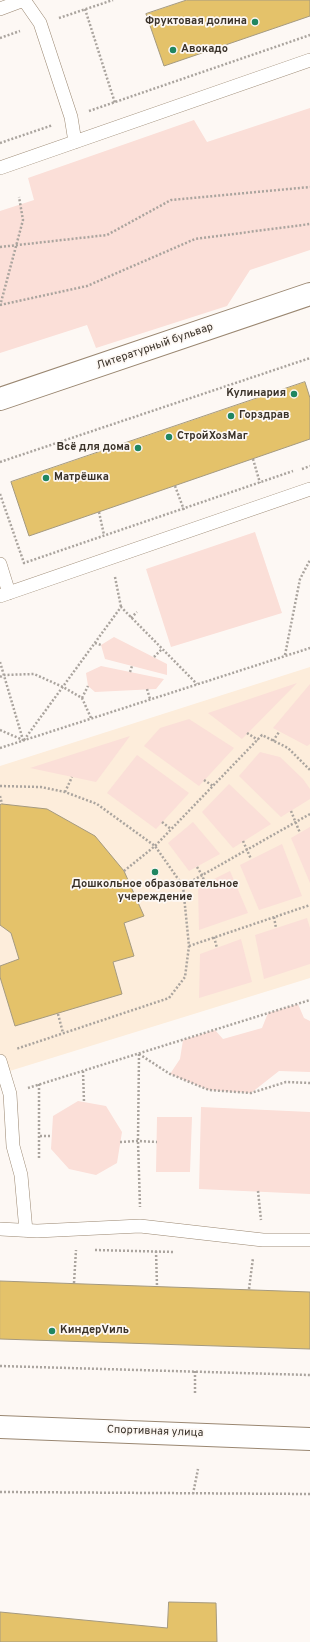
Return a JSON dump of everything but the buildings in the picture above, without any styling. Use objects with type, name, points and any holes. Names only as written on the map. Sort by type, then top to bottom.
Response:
[{"type":"street","name":"Литературный бульвар","points":[[0,399],[310,294]]},
{"type":"street","name":"Спортивная улица","points":[[0,1427],[310,1439]]},
{"type":"lane","points":[[0,9],[25,0],[40,24],[71,117],[74,142]]},
{"type":"lane","points":[[0,168],[310,60]]},
{"type":"lane","points":[[0,564],[4,595],[310,489]]},
{"type":"lane","points":[[0,1061],[10,1094],[13,1146],[21,1175],[26,1231]]},
{"type":"lane","points":[[0,1229],[26,1231],[140,1226],[263,1240],[310,1240]]},
{"type":"path","points":[[40,24],[113,0]]},
{"type":"path","points":[[85,9],[115,103]]},
{"type":"path","points":[[0,143],[310,35]]},
{"type":"path","points":[[0,247],[107,235],[171,200],[310,187]]},
{"type":"path","points":[[19,197],[23,220],[0,306],[87,286],[195,239],[310,224]]},
{"type":"path","points":[[0,462],[310,358]]},
{"type":"path","points":[[252,459],[260,483]]},
{"type":"path","points":[[0,494],[24,563],[310,466]]},
{"type":"path","points":[[285,655],[300,579],[310,560]]},
{"type":"path","points":[[23,740],[121,607],[197,684]]},
{"type":"path","points":[[131,618],[137,612]]},
{"type":"path","points":[[95,643],[101,645]]},
{"type":"path","points":[[0,748],[310,648]]},
{"type":"path","points":[[154,657],[162,649]]},
{"type":"path","points":[[0,662],[23,740]]},
{"type":"path","points":[[130,672],[132,666]]},
{"type":"path","points":[[0,677],[4,675],[34,674],[63,687],[82,698],[91,718]]},
{"type":"path","points":[[82,698],[88,686]]},
{"type":"path","points":[[147,690],[150,699]]},
{"type":"path","points":[[0,730],[23,740]]},
{"type":"path","points":[[273,741],[280,732]]},
{"type":"path","points":[[247,733],[258,740]]},
{"type":"path","points":[[124,871],[155,846],[262,735],[288,748],[310,770]]},
{"type":"path","points":[[65,792],[72,777]]},
{"type":"path","points":[[204,780],[213,786]]},
{"type":"path","points":[[0,786],[41,787],[65,792],[97,804],[155,846],[183,886],[189,946],[185,977],[169,998],[14,1049]]},
{"type":"path","points":[[0,796],[2,804]]},
{"type":"path","points":[[291,811],[300,833]]},
{"type":"path","points":[[183,886],[310,814]]},
{"type":"path","points":[[162,822],[171,829]]},
{"type":"path","points":[[243,841],[251,859]]},
{"type":"path","points":[[197,867],[205,884]]},
{"type":"path","points":[[189,946],[310,905]]},
{"type":"path","points":[[274,917],[276,928]]},
{"type":"path","points":[[214,937],[217,948]]},
{"type":"path","points":[[10,1094],[310,1000]]},
{"type":"path","points":[[58,1014],[63,1033]]},
{"type":"path","points":[[139,1053],[170,1074],[209,1090],[251,1093],[286,1082],[310,1084]]},
{"type":"path","points":[[139,1053],[138,1141],[140,1226],[156,1252],[157,1286]]},
{"type":"path","points":[[83,1071],[84,1102]]},
{"type":"path","points":[[40,1136],[51,1136]]},
{"type":"path","points":[[120,1142],[157,1142]]},
{"type":"path","points":[[68,1250],[83,1250]]},
{"type":"path","points":[[74,1283],[76,1250]]},
{"type":"path","points":[[90,1250],[179,1252]]},
{"type":"path","points":[[0,1366],[310,1374]]},
{"type":"path","points":[[195,1371],[195,1392]]},
{"type":"path","points":[[193,1494],[198,1469]]},
{"type":"path","points":[[0,1492],[310,1494]]},
{"type":"shaded area","points":[[310,108],[310,250],[250,270],[227,306],[96,348],[87,325],[0,353],[0,211],[34,200],[28,178],[194,120],[207,142]]},
{"type":"shaded area","points":[[255,532],[282,613],[171,647],[146,569]]},
{"type":"shaded area","points":[[114,637],[167,664],[167,675],[105,659],[101,645]]},
{"type":"shaded area","points":[[101,666],[164,679],[156,689],[95,692],[88,686],[86,673]]},
{"type":"shaded area","name":"Дошкольное образовательное учереждение","points":[[310,667],[310,978],[0,1074],[0,766]]},
{"type":"shaded area","points":[[297,683],[242,739],[208,713]]},
{"type":"shaded area","points":[[310,684],[310,744],[307,746],[273,728]]},
{"type":"shaded area","points":[[189,719],[234,748],[199,786],[144,746],[160,728]]},
{"type":"shaded area","points":[[130,736],[96,782],[30,768]]},
{"type":"shaded area","points":[[260,752],[280,757],[303,779],[310,789],[310,799],[281,817],[239,776]]},
{"type":"shaded area","points":[[137,755],[189,793],[156,829],[107,793]]},
{"type":"shaded area","points":[[229,784],[271,824],[233,848],[202,812]]},
{"type":"shaded area","points":[[193,822],[220,854],[189,871],[168,843]]},
{"type":"shaded area","points":[[310,827],[310,883],[291,838]]},
{"type":"shaded area","points":[[282,844],[302,896],[259,910],[240,865]]},
{"type":"shaded area","points":[[230,871],[248,913],[199,930],[198,887]]},
{"type":"shaded area","points":[[307,918],[310,928],[310,964],[264,979],[255,935]]},
{"type":"shaded area","points":[[241,939],[252,982],[199,998],[200,954]]},
{"type":"shaded area","points":[[298,1004],[304,1018],[310,1021],[310,1072],[279,1071],[251,1093],[209,1090],[170,1074],[180,1059],[183,1040],[215,1030],[223,1039],[262,1028],[268,1013]]},
{"type":"shaded area","points":[[78,1101],[106,1106],[122,1132],[117,1163],[96,1175],[69,1169],[51,1149],[53,1116]]},
{"type":"shaded area","points":[[201,1107],[310,1112],[310,1194],[199,1189]]},
{"type":"shaded area","points":[[157,1117],[192,1117],[190,1172],[156,1172]]},
{"type":"place","name":"Фруктовая долина","points":[[255,22]]},
{"type":"place","name":"Авокадо","points":[[173,50]]},
{"type":"place","name":"Кулинария","points":[[294,394]]},
{"type":"place","name":"Горздрав","points":[[231,416]]},
{"type":"place","name":"СтройХозМаг","points":[[169,437]]},
{"type":"place","name":"Всё для дома","points":[[138,448]]},
{"type":"place","name":"Матрёшка","points":[[46,478]]},
{"type":"place","name":"Дошкольное образовательное учереждение","points":[[155,872]]},
{"type":"place","name":"КиндерVиль","points":[[52,1331]]}]
